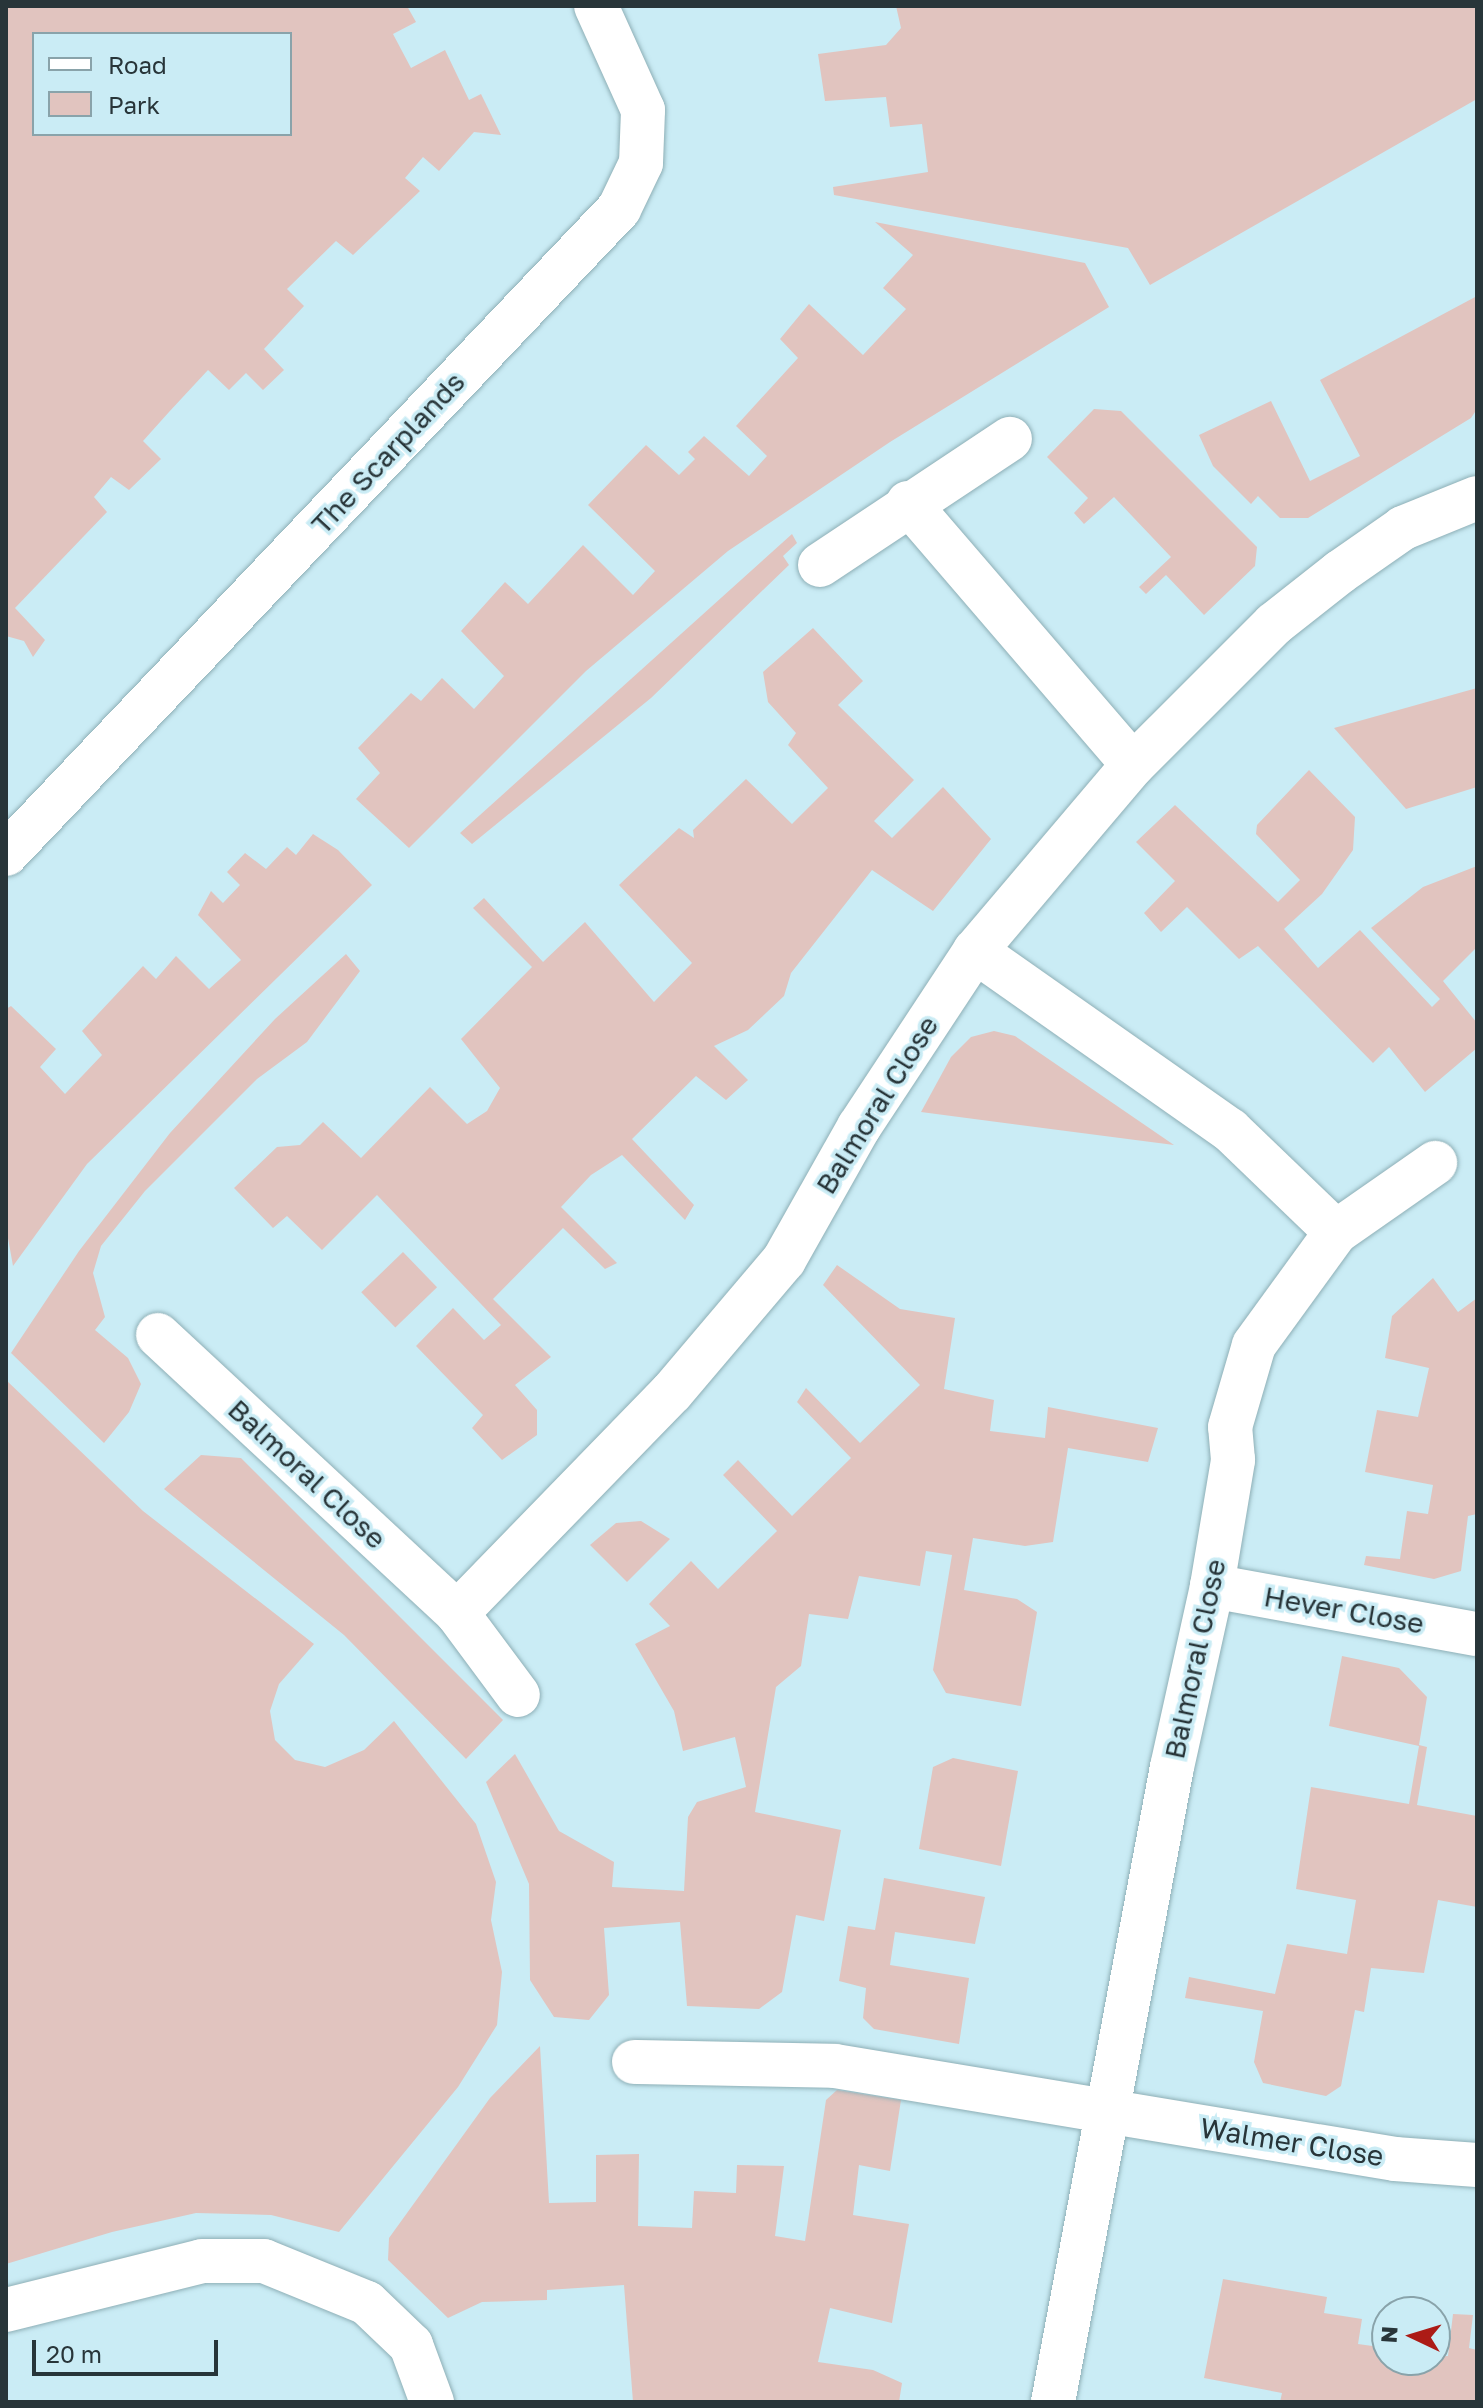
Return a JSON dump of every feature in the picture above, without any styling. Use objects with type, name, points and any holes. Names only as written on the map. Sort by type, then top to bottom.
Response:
[{"type":"street","name":"The Scarplands","points":[[6,854],[619,209],[641,163],[643,110],[596,6]]},
{"type":"street","points":[[820,565],[908,503],[1010,439]]},
{"type":"street","name":"Balmoral Close","points":[[457,1613],[672,1392],[784,1260],[859,1127],[975,951],[1133,765],[1274,624],[1340,572],[1403,528],[1477,498]]},
{"type":"street","points":[[908,503],[1133,765]]},
{"type":"street","points":[[975,951],[1230,1130],[1336,1232]]},
{"type":"street","name":"Balmoral Close","points":[[1053,2402],[1172,1767],[1212,1586],[1233,1460],[1230,1427],[1254,1345],[1336,1232],[1435,1163]]},
{"type":"street","name":"Balmoral Close","points":[[158,1335],[457,1613],[518,1695]]},
{"type":"street","name":"Hever Close","points":[[1212,1586],[1477,1634]]},
{"type":"street","points":[[634,2062],[835,2066],[1108,2112]]},
{"type":"street","name":"Walmer Close","points":[[1108,2112],[1395,2159],[1477,2165]]},
{"type":"street","points":[[6,2310],[202,2261],[264,2261],[367,2303],[411,2345],[432,2402]]},
{"type":"green space","points":[[6,6],[407,6],[416,22],[393,34],[411,68],[445,50],[469,100],[481,94],[501,135],[474,132],[439,171],[423,157],[405,178],[420,191],[353,255],[336,241],[287,289],[304,306],[264,349],[284,370],[263,390],[246,373],[229,390],[208,370],[143,441],[161,459],[129,490],[111,477],[94,497],[107,512],[15,608],[45,640],[33,657],[24,641],[6,636]]},
{"type":"green space","points":[[896,6],[1477,6],[1477,99],[1150,285],[1128,248],[834,195],[833,187],[928,172],[922,124],[890,127],[886,97],[825,101],[818,54],[886,45],[901,28]]},
{"type":"green space","points":[[875,222],[1085,263],[1109,307],[890,442],[728,551],[586,671],[409,848],[356,799],[380,773],[358,748],[411,693],[421,701],[442,678],[474,709],[504,676],[461,631],[505,582],[528,604],[583,545],[633,595],[655,571],[588,505],[646,445],[679,475],[695,459],[688,452],[704,436],[749,476],[767,456],[736,426],[798,358],[780,339],[809,304],[863,355],[906,309],[883,288],[913,255]]},
{"type":"green space","points":[[1477,296],[1477,409],[1471,418],[1308,518],[1280,518],[1258,496],[1251,504],[1213,466],[1199,435],[1271,401],[1310,481],[1360,456],[1320,380]]},
{"type":"green space","points":[[1094,409],[1121,411],[1257,547],[1255,566],[1204,615],[1166,575],[1146,594],[1139,587],[1171,557],[1114,497],[1084,524],[1074,513],[1088,498],[1047,457]]},
{"type":"green space","points":[[792,534],[797,543],[783,556],[789,565],[651,698],[472,844],[460,833]]},
{"type":"green space","points":[[813,628],[863,681],[838,705],[914,780],[874,821],[892,838],[943,787],[991,839],[933,911],[872,870],[791,973],[784,996],[748,1030],[714,1046],[748,1080],[726,1100],[696,1076],[632,1139],[694,1205],[685,1220],[622,1155],[591,1175],[561,1207],[617,1263],[605,1269],[563,1228],[493,1299],[551,1357],[515,1385],[537,1410],[537,1435],[502,1460],[472,1428],[483,1415],[416,1346],[453,1308],[484,1340],[501,1325],[377,1195],[322,1250],[287,1216],[273,1228],[234,1188],[277,1147],[300,1145],[323,1122],[361,1158],[430,1087],[467,1124],[487,1111],[500,1088],[461,1039],[532,967],[473,908],[484,898],[543,962],[585,922],[654,1002],[692,963],[619,885],[679,828],[694,838],[693,830],[746,779],[792,824],[828,788],[788,745],[796,733],[768,702],[763,672]]},
{"type":"green space","points":[[1477,688],[1477,787],[1406,809],[1334,728]]},
{"type":"green space","points":[[1309,770],[1355,817],[1353,850],[1322,894],[1284,929],[1318,968],[1360,930],[1432,1007],[1440,999],[1371,928],[1423,887],[1477,866],[1477,947],[1443,981],[1477,1023],[1477,1048],[1425,1092],[1389,1047],[1373,1063],[1258,946],[1239,959],[1187,907],[1161,932],[1144,913],[1175,881],[1136,842],[1175,805],[1278,902],[1300,880],[1256,834],[1257,825]]},
{"type":"green space","points":[[313,834],[338,850],[372,885],[87,1164],[13,1266],[6,1227],[6,1009],[11,1006],[56,1049],[40,1067],[65,1094],[102,1055],[82,1031],[143,966],[156,979],[176,956],[209,989],[241,960],[198,915],[211,891],[223,903],[240,885],[227,872],[245,853],[266,869],[287,847],[296,855]]},
{"type":"green space","points":[[346,954],[360,971],[307,1042],[257,1079],[145,1191],[101,1246],[93,1273],[105,1317],[95,1330],[128,1358],[141,1384],[129,1412],[104,1443],[11,1353],[79,1251],[170,1133],[275,1019]]},
{"type":"green space","points":[[994,1031],[1015,1036],[1174,1145],[921,1112],[951,1057],[971,1037]]},
{"type":"green space","points":[[403,1252],[437,1287],[395,1328],[361,1292]]},
{"type":"green space","points":[[837,1265],[900,1309],[955,1318],[944,1389],[994,1400],[990,1431],[1045,1438],[1048,1407],[1158,1428],[1148,1462],[1068,1448],[1053,1542],[1025,1546],[973,1538],[964,1590],[1017,1599],[1037,1612],[1021,1706],[946,1693],[933,1670],[952,1555],[926,1551],[920,1586],[859,1576],[848,1619],[809,1614],[801,1666],[776,1687],[755,1812],[841,1830],[824,1921],[796,1915],[782,1992],[759,2009],[687,2006],[680,1922],[604,1928],[609,1995],[589,2020],[554,2017],[530,1980],[529,1884],[486,1782],[515,1754],[559,1831],[614,1862],[612,1887],[684,1891],[688,1817],[697,1802],[746,1787],[735,1737],[683,1751],[674,1711],[635,1644],[670,1626],[649,1604],[691,1561],[718,1589],[777,1531],[723,1475],[738,1460],[792,1516],[851,1458],[797,1402],[806,1388],[860,1443],[920,1385],[823,1285]]},
{"type":"green space","points":[[1433,1278],[1458,1312],[1477,1298],[1477,1514],[1468,1516],[1461,1571],[1434,1579],[1364,1565],[1366,1556],[1400,1559],[1407,1511],[1428,1514],[1433,1485],[1365,1472],[1377,1410],[1418,1417],[1429,1368],[1385,1358],[1392,1316]]},
{"type":"green space","points":[[6,1380],[143,1511],[314,1644],[279,1684],[270,1711],[275,1740],[295,1760],[325,1767],[364,1750],[394,1721],[476,1824],[496,1882],[491,1920],[502,1972],[497,2025],[458,2087],[339,2232],[271,2215],[196,2213],[112,2232],[6,2264]]},
{"type":"green space","points":[[201,1455],[241,1458],[503,1720],[466,1759],[344,1635],[164,1489]]},
{"type":"green space","points":[[641,1521],[670,1539],[627,1582],[590,1545],[616,1523]]},
{"type":"green space","points":[[1342,1656],[1399,1668],[1427,1697],[1419,1745],[1427,1747],[1417,1805],[1477,1816],[1477,1907],[1438,1900],[1424,1973],[1371,1968],[1364,2012],[1355,2010],[1341,2086],[1326,2096],[1263,2083],[1254,2062],[1263,2011],[1185,1998],[1189,1977],[1275,1994],[1287,1944],[1347,1954],[1356,1900],[1296,1889],[1311,1787],[1409,1804],[1419,1746],[1329,1726]]},
{"type":"green space","points":[[953,1758],[1018,1771],[1001,1866],[919,1849],[933,1767]]},
{"type":"green space","points":[[884,1878],[985,1897],[975,1944],[895,1932],[890,1965],[969,1978],[959,2044],[874,2029],[863,2018],[866,1988],[839,1981],[848,1926],[875,1930]]},
{"type":"green space","points":[[540,2046],[549,2203],[596,2202],[596,2155],[639,2154],[638,2226],[692,2228],[694,2191],[736,2193],[737,2165],[784,2166],[775,2236],[805,2241],[826,2100],[837,2090],[901,2100],[890,2171],[859,2165],[853,2215],[909,2224],[892,2323],[830,2308],[818,2362],[873,2370],[902,2383],[899,2402],[633,2402],[624,2285],[547,2290],[547,2300],[482,2302],[448,2318],[388,2260],[389,2238],[490,2098]]},
{"type":"green space","points":[[1223,2279],[1327,2297],[1324,2313],[1362,2319],[1358,2344],[1371,2346],[1371,2376],[1451,2376],[1453,2314],[1473,2315],[1469,2348],[1477,2350],[1477,2402],[1280,2402],[1282,2393],[1204,2378]]}]
